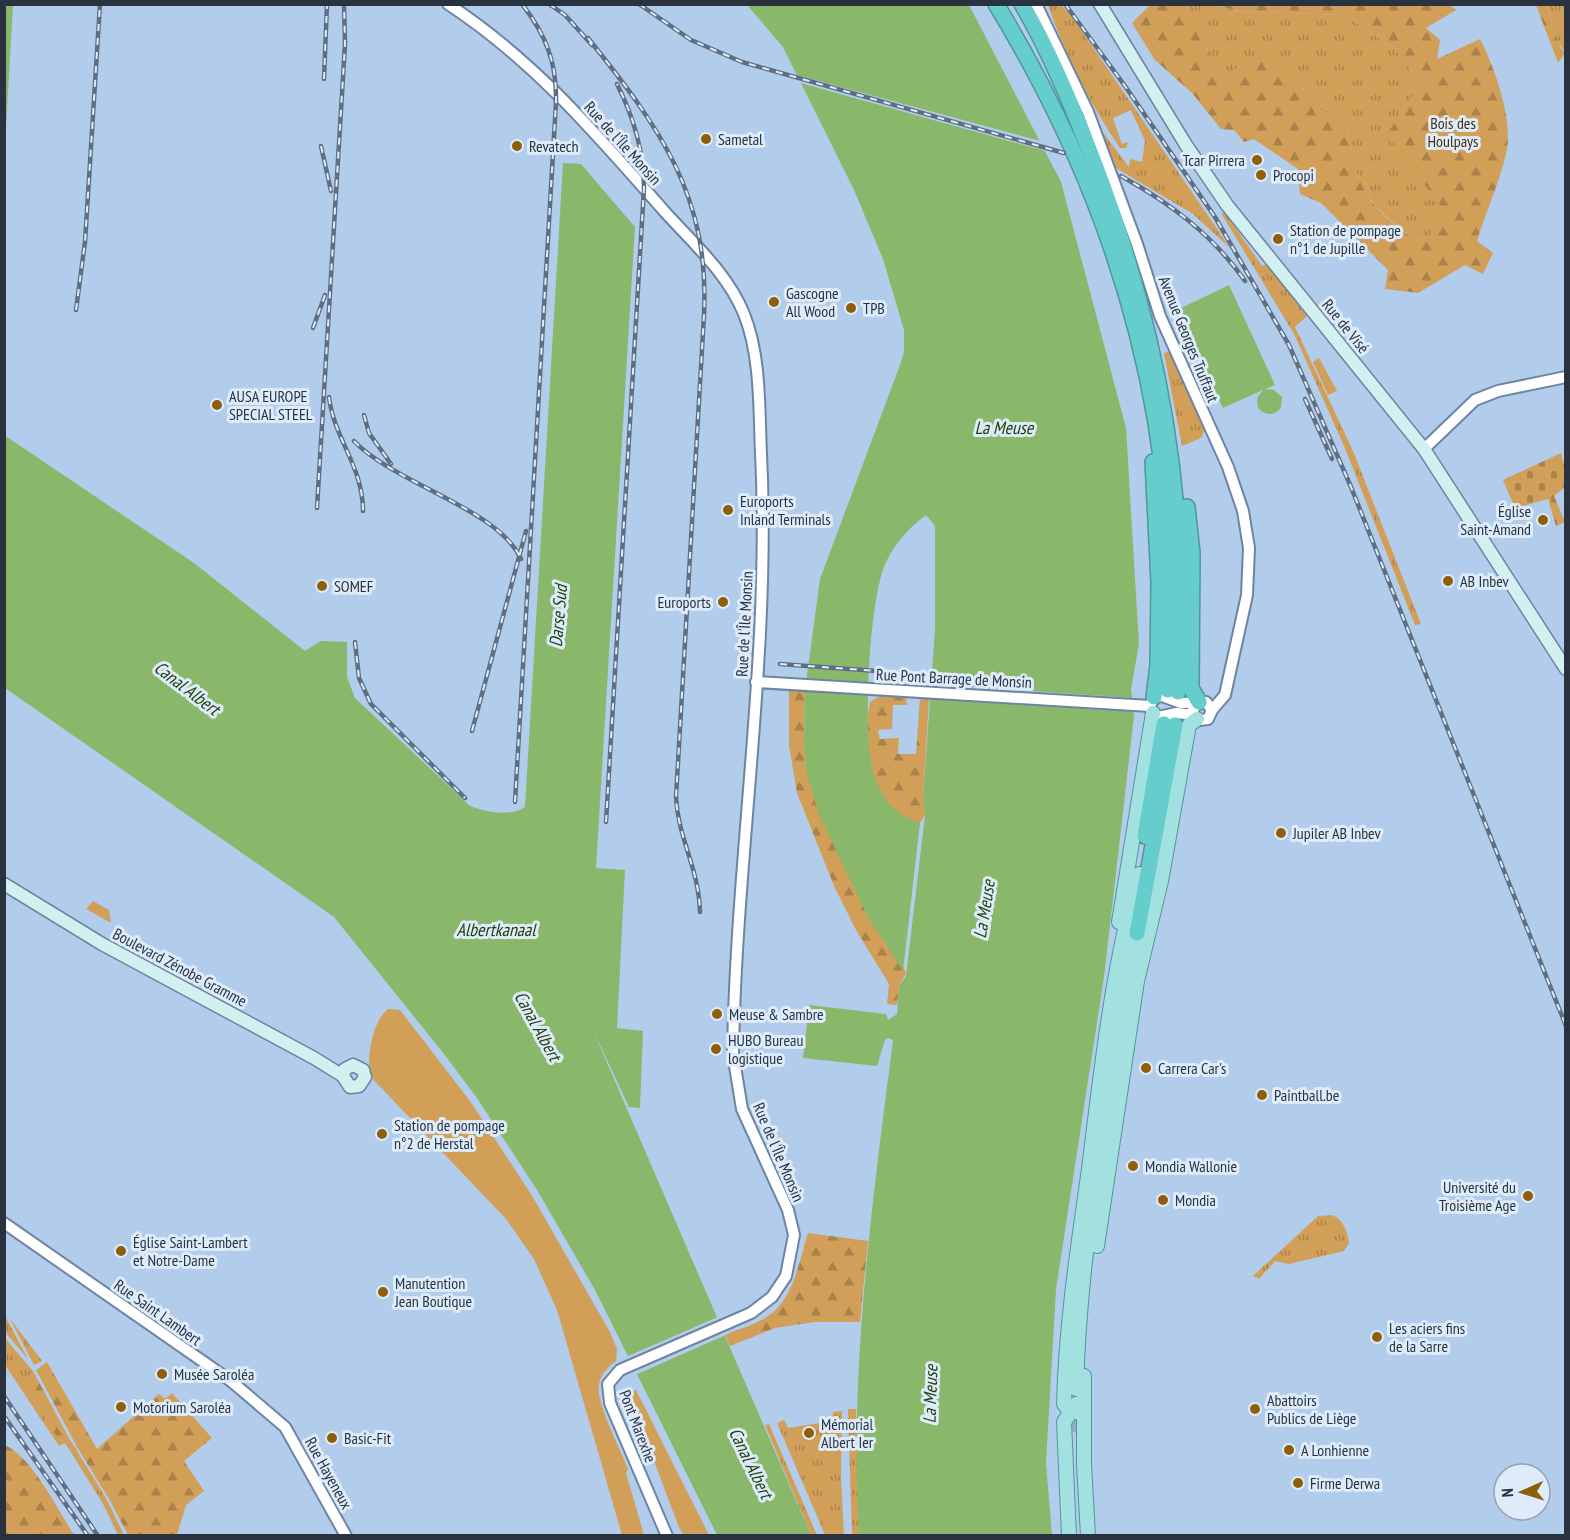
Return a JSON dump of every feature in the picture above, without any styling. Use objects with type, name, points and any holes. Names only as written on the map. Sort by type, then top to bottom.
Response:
[{"type":"highway","points":[[996,4],[1053,106],[1094,195],[1128,297],[1160,416],[1177,491],[1182,574],[1139,874]]},
{"type":"highway","points":[[1022,4],[1070,100],[1121,237],[1146,322],[1160,416],[1151,441],[1159,582],[1158,665],[1162,707],[1137,933]]},
{"type":"highway","points":[[1160,416],[1174,431],[1191,536],[1191,683],[1193,695],[1201,708]]},
{"type":"main road","name":"Rue de Visé","points":[[1100,4],[1227,205],[1424,449],[1566,669]]},
{"type":"main road","points":[[1110,1019],[1110,1000],[1122,896],[1162,707]]},
{"type":"main road","points":[[1096,1246],[1137,981],[1161,881],[1189,725],[1201,708]]},
{"type":"main road","points":[[1077,1412],[1064,1404],[1069,1313],[1110,1019],[1139,874]]},
{"type":"main road","points":[[1089,1536],[1077,1412],[1077,1295],[1102,1104],[1139,874]]},
{"type":"main road","name":"Boulevard Zénobe Gramme","points":[[4,884],[94,940],[314,1058],[343,1076]]},
{"type":"main road","points":[[1077,1391],[1083,1293],[1106,1123],[1137,933]]},
{"type":"main road","points":[[1077,1391],[1087,1329],[1096,1246],[1106,1123]]},
{"type":"main road","points":[[1069,1536],[1064,1422],[1077,1412]]},
{"type":"main road","points":[[1075,1536],[1073,1432],[1080,1536]]},
{"type":"street","name":"Rue de l'Île Monsin","points":[[448,4],[512,51],[556,91],[717,270],[743,312],[753,345],[762,464],[762,540],[756,682],[733,1054],[742,1109],[788,1210],[794,1235],[786,1276],[779,1288],[750,1313],[726,1324]]},
{"type":"street","name":"Avenue Georges Truffaut","points":[[1040,7],[1088,112],[1126,212],[1160,316],[1228,467],[1244,511],[1249,548],[1249,585],[1223,699],[1201,708]]},
{"type":"street","points":[[1424,449],[1475,400],[1498,391],[1566,377]]},
{"type":"street","name":"Rue Pont Barrage de Monsin","points":[[756,682],[924,690],[1201,708]]},
{"type":"street","name":"Rue Saint Lambert","points":[[7,1226],[231,1381],[285,1426]]},
{"type":"street","name":"Pont Marexhe","points":[[667,1536],[610,1402],[609,1384],[623,1369],[726,1324]]},
{"type":"street","name":"Rue Hayeneux","points":[[285,1426],[346,1536]]},
{"type":"green space","name":"Bois des Houlpays","points":[[1151,4],[1184,5],[1197,14],[1209,54],[1224,72],[1271,59],[1295,79],[1319,109],[1347,127],[1355,165],[1366,192],[1385,216],[1415,240],[1430,236],[1444,211],[1387,134],[1420,84],[1395,49],[1345,15],[1236,11],[1217,5],[1449,4],[1456,10],[1426,28],[1440,40],[1437,59],[1480,39],[1502,95],[1507,126],[1506,154],[1477,241],[1493,253],[1483,274],[1465,265],[1418,293],[1385,289],[1388,270],[1321,203],[1300,194],[1298,169],[1254,139],[1244,142],[1234,130],[1221,129],[1192,93],[1155,60],[1132,23]]},
{"type":"green space","points":[[1048,5],[1061,5],[1071,15],[1230,248],[1193,214],[1116,168],[1101,130],[1129,167],[1130,159],[1142,162],[1145,141],[1131,110],[1113,118],[1122,144],[1128,142],[1126,148],[1120,148],[1079,79]]},
{"type":"green space","points":[[1184,5],[1217,5],[1235,11],[1345,15],[1395,49],[1420,84],[1388,134],[1445,212],[1430,236],[1415,240],[1374,204],[1366,192],[1355,165],[1347,127],[1319,109],[1295,79],[1224,73],[1209,54],[1197,15]]},
{"type":"green space","points":[[1536,5],[1547,5],[1560,47],[1565,53],[1558,63]]},
{"type":"green space","points":[[1547,5],[1565,5],[1565,52],[1559,44]]},
{"type":"green space","points":[[1221,213],[1225,213],[1262,266],[1266,264],[1307,316],[1295,327],[1353,451],[1421,624],[1415,625],[1344,446],[1294,334]]},
{"type":"green space","points":[[1171,351],[1205,429],[1201,438],[1182,446],[1164,353]]},
{"type":"green space","points":[[1319,358],[1337,391],[1328,395],[1313,362]]},
{"type":"green space","points":[[1561,453],[1565,470],[1565,487],[1554,496],[1565,522],[1556,526],[1548,499],[1515,508],[1503,480]]},
{"type":"green space","points":[[789,688],[805,690],[806,770],[906,973],[899,986],[897,1005],[887,1004],[889,984],[856,930],[834,886],[797,793],[789,745]]},
{"type":"green space","points":[[880,696],[906,698],[907,705],[893,705],[892,729],[878,730],[880,739],[899,738],[898,754],[916,754],[920,697],[929,698],[923,798],[925,815],[920,823],[906,819],[888,804],[875,778],[870,762],[867,731],[870,702]]},
{"type":"green space","points":[[93,901],[109,910],[111,923],[86,909]]},
{"type":"green space","points":[[388,1009],[400,1010],[470,1101],[531,1194],[610,1332],[617,1349],[616,1361],[601,1377],[599,1392],[605,1414],[628,1469],[626,1473],[644,1535],[622,1535],[557,1310],[534,1259],[506,1219],[370,1076],[369,1058],[374,1030]]},
{"type":"green space","points":[[1332,1215],[1342,1223],[1346,1230],[1349,1243],[1344,1251],[1289,1264],[1275,1261],[1259,1279],[1253,1276],[1318,1216]]},
{"type":"green space","points":[[808,1233],[868,1241],[860,1322],[815,1322],[775,1328],[730,1346],[725,1335],[763,1319],[777,1309],[784,1300],[794,1279]]},
{"type":"green space","points":[[5,1316],[28,1359],[5,1332]]},
{"type":"green space","points":[[9,1317],[42,1361],[34,1365]]},
{"type":"green space","points":[[4,1337],[33,1371],[24,1385],[61,1442],[69,1438],[106,1498],[124,1535],[118,1535],[102,1502],[65,1443],[59,1446],[5,1365]]},
{"type":"green space","points":[[47,1362],[97,1449],[159,1394],[165,1399],[172,1393],[212,1438],[184,1461],[204,1491],[186,1505],[177,1535],[128,1535],[36,1370]]},
{"type":"green space","points":[[33,1371],[69,1438],[61,1443],[24,1385]]},
{"type":"green space","points":[[636,1390],[709,1535],[683,1535],[633,1405],[631,1392]]},
{"type":"green space","points":[[848,1409],[856,1409],[859,1535],[852,1535]]},
{"type":"green space","points":[[842,1411],[841,1477],[844,1535],[825,1535],[777,1423],[784,1420],[788,1428],[832,1421],[833,1412]]},
{"type":"green space","points":[[769,1424],[817,1535],[811,1535],[765,1425]]},
{"type":"green space","points":[[5,1445],[15,1451],[34,1472],[74,1535],[5,1535]]},
{"type":"water","points":[[4,5],[13,5],[5,146]]},
{"type":"water","name":"La Meuse","points":[[747,5],[969,5],[1061,182],[1126,428],[1139,644],[1131,689],[1134,716],[1104,977],[1056,1289],[1046,1464],[1052,1535],[859,1535],[857,1411],[864,1287],[893,1040],[888,1038],[885,1040],[877,1066],[803,1058],[809,1005],[886,1014],[888,1020],[897,1014],[899,986],[906,976],[925,815],[923,798],[935,629],[935,526],[926,515],[904,535],[887,560],[876,601],[869,662],[868,724],[872,768],[889,804],[903,815],[920,823],[903,971],[869,919],[819,815],[806,770],[804,745],[805,690],[820,579],[900,365],[904,352],[904,330],[883,259],[854,190],[783,47]]},
{"type":"water","name":"Albertkanaal","points":[[563,163],[581,164],[635,227],[596,868],[625,870],[617,1028],[643,1031],[640,1108],[629,1107],[592,1028],[811,1535],[717,1535],[595,1290],[537,1190],[477,1098],[334,917],[5,688],[4,435],[194,563],[305,651],[321,641],[347,642],[347,677],[355,698],[470,806],[491,812],[506,813],[525,807]]},
{"type":"water","points":[[1229,285],[1275,385],[1265,389],[1274,390],[1282,397],[1281,408],[1273,414],[1267,414],[1258,408],[1257,398],[1263,390],[1223,408],[1177,310]]},
{"type":"pier","points":[[793,74],[1044,142],[1049,152],[797,82]]},
{"type":"pier","points":[[927,684],[1135,698],[1136,711],[926,697]]},
{"type":"pier","points":[[720,1316],[728,1334],[635,1375],[626,1357]]},
{"type":"tunnel","points":[[1076,1389],[1076,1432]]},
{"type":"railway","points":[[76,310],[85,242],[100,4]]},
{"type":"railway","points":[[324,79],[327,4]]},
{"type":"railway","points":[[317,508],[345,44],[344,4]]},
{"type":"railway","points":[[515,802],[556,102],[552,62],[544,38],[522,4]]},
{"type":"railway","points":[[549,4],[565,15],[592,45]]},
{"type":"railway","points":[[639,4],[691,40],[742,62],[1064,153]]},
{"type":"railway","points":[[1065,4],[1125,86],[1215,217],[1289,345],[1351,487],[1566,1026]]},
{"type":"railway","points":[[588,38],[637,102],[675,165],[689,198],[704,272],[704,315],[676,797],[680,826],[696,881],[700,912]]},
{"type":"railway","points":[[606,822],[644,188],[644,174],[637,135],[617,84]]},
{"type":"railway","points":[[321,146],[331,191]]},
{"type":"railway","points":[[1121,176],[1157,197],[1189,221],[1219,249],[1245,281]]},
{"type":"railway","points":[[313,328],[325,295]]},
{"type":"railway","points":[[329,397],[336,426],[354,466],[362,495],[363,511]]},
{"type":"railway","points":[[1305,399],[1332,459]]},
{"type":"railway","points":[[364,415],[369,433],[391,464]]},
{"type":"railway","points":[[354,441],[394,471],[469,511],[491,526],[509,541],[521,559]]},
{"type":"railway","points":[[472,731],[526,531]]},
{"type":"railway","points":[[355,642],[359,678],[371,704],[465,798]]},
{"type":"railway","points":[[780,664],[877,671]]},
{"type":"railway","points":[[4,1396],[98,1536]]},
{"type":"railway","points":[[4,1416],[88,1536]]},
{"type":"place","name":"Sametal","points":[[706,139]]},
{"type":"place","name":"Revatech","points":[[517,146]]},
{"type":"place","name":"Tcar Pirrera","points":[[1257,160]]},
{"type":"place","name":"Procopi","points":[[1261,175]]},
{"type":"place","name":"Station de pompage n°1 de Jupille","points":[[1278,239]]},
{"type":"place","name":"Gascogne All Wood","points":[[774,302]]},
{"type":"place","name":"TPB","points":[[851,308]]},
{"type":"place","name":"AUSA EUROPE SPECIAL STEEL","points":[[217,405]]},
{"type":"place","name":"Euroports Inland Terminals","points":[[728,510]]},
{"type":"place","name":"Église Saint-Amand","points":[[1543,520]]},
{"type":"place","name":"AB Inbev","points":[[1448,581]]},
{"type":"place","name":"SOMEF","points":[[322,586]]},
{"type":"place","name":"Euroports","points":[[723,602]]},
{"type":"place","name":"Jupiler AB Inbev","points":[[1281,833]]},
{"type":"place","name":"Meuse & Sambre","points":[[717,1014]]},
{"type":"place","name":"HUBO Bureau logistique","points":[[716,1049]]},
{"type":"place","name":"Carrera Car's","points":[[1146,1068]]},
{"type":"place","name":"Paintball.be","points":[[1262,1095]]},
{"type":"place","name":"Station de pompage n°2 de Herstal","points":[[382,1134]]},
{"type":"place","name":"Mondia Wallonie","points":[[1133,1166]]},
{"type":"place","name":"Université du Troisième Age","points":[[1528,1196]]},
{"type":"place","name":"Mondia","points":[[1163,1200]]},
{"type":"place","name":"Église Saint-Lambert et Notre-Dame","points":[[121,1251]]},
{"type":"place","name":"Manutention Jean Boutique","points":[[383,1292]]},
{"type":"place","name":"Les aciers fins de la Sarre","points":[[1377,1337]]},
{"type":"place","name":"Musée Saroléa","points":[[162,1374]]},
{"type":"place","name":"Motorium Saroléa","points":[[121,1407]]},
{"type":"place","name":"Abattoirs Publics de Liège","points":[[1255,1409]]},
{"type":"place","name":"Mémorial Albert Ier","points":[[809,1433]]},
{"type":"place","name":"Basic-Fit","points":[[332,1438]]},
{"type":"place","name":"A Lonhienne","points":[[1289,1450]]},
{"type":"place","name":"Firme Derwa","points":[[1298,1483]]},
{"type":"water label","name":"Darse Sud","points":[[558,616]]},
{"type":"water label","name":"Canal Albert","points":[[187,688]]},
{"type":"water label","name":"Canal Albert","points":[[538,1026]]},
{"type":"water label","name":"Canal Albert","points":[[751,1463]]}]
